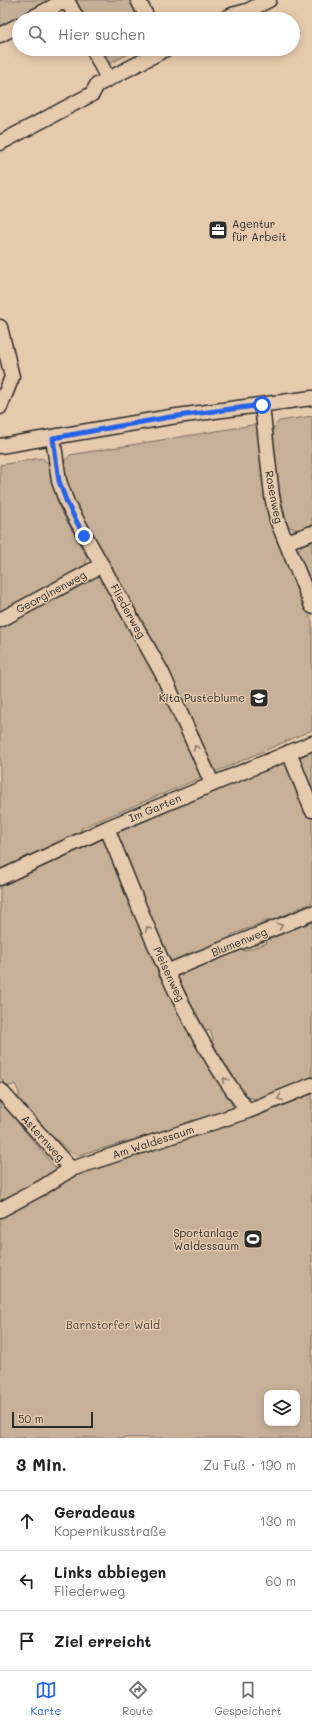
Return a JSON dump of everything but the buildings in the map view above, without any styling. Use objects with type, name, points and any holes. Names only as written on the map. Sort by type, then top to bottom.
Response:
[{"type":"street","points":[[138,0],[144,12]]},
{"type":"street","points":[[244,12],[269,0]]},
{"type":"street","points":[[43,12],[60,3],[69,4],[73,12]]},
{"type":"street","points":[[0,35],[12,29]]},
{"type":"street","points":[[96,56],[108,79]]},
{"type":"street","points":[[0,143],[92,94],[97,85],[152,56]]},
{"type":"street","points":[[0,327],[12,377],[0,407]]},
{"type":"street","points":[[0,446],[170,417],[312,398]]},
{"type":"street","name":"Rosenweg","points":[[262,405],[272,496],[277,520],[312,606]]},
{"type":"street","name":"Fliederweg","points":[[53,438],[59,481],[67,503],[162,673],[212,784]]},
{"type":"street","points":[[286,542],[312,533]]},
{"type":"street","name":"Georginenweg","points":[[0,620],[102,565]]},
{"type":"street","name":"Im Garten","points":[[0,878],[107,828],[312,743]]},
{"type":"street","points":[[289,752],[312,810]]},
{"type":"street","name":"Meisenweg","points":[[107,828],[166,972],[204,1044],[231,1089],[248,1111]]},
{"type":"street","name":"Blumenweg","points":[[166,972],[312,913]]},
{"type":"street","name":"Am Waldessaum","points":[[0,1210],[43,1187],[71,1168],[248,1111],[312,1085]]},
{"type":"street","name":"Asternweg","points":[[0,1090],[71,1168]]},
{"type":"green space","points":[[0,0],[45,0],[47,4],[31,12],[12,12],[12,22],[0,28]]},
{"type":"green space","points":[[74,0],[133,0],[139,12],[80,12]]},
{"type":"green space","points":[[102,56],[124,56],[107,65]]},
{"type":"green space","points":[[312,416],[312,526],[299,531],[288,526],[277,479],[271,431],[279,421]]},
{"type":"green space","points":[[259,424],[301,594],[312,622],[312,730],[213,773],[156,648],[127,595],[89,533],[70,494],[62,464],[70,455]]},
{"type":"green space","points":[[42,458],[49,464],[59,507],[87,557],[85,568],[0,614],[0,465]]},
{"type":"green space","points":[[312,541],[312,592],[296,554],[302,545]]},
{"type":"green space","points":[[96,576],[106,580],[124,608],[203,777],[81,828],[81,832],[0,870],[0,629]]},
{"type":"green space","points":[[312,752],[312,805],[297,759]]},
{"type":"green space","points":[[290,760],[312,815],[312,903],[294,910],[296,916],[275,925],[272,919],[231,935],[233,942],[170,966],[115,834]]},
{"type":"green space","points":[[105,838],[234,1109],[208,1119],[75,1156],[49,1133],[16,1097],[20,1095],[15,1084],[8,1087],[0,1078],[0,886]]},
{"type":"green space","points":[[312,916],[312,1077],[256,1099],[239,1095],[208,1045],[213,1039],[210,1030],[202,1032],[173,973],[242,946],[244,951],[267,943],[264,935]]},
{"type":"green space","name":"Barnstorfer Wald","points":[[312,1093],[312,1438],[0,1438],[0,1210],[71,1169],[249,1116]]},
{"type":"green space","points":[[0,1101],[57,1170],[0,1204]]},
{"type":"place","name":"Agentur für Arbeit","points":[[218,230]]},
{"type":"place","name":"Kita Pusteblume","points":[[259,698]]},
{"type":"place","name":"Sportanlage Waldessaum","points":[[253,1239]]},
{"type":"route","points":[[84,536],[67,503],[59,481],[53,438],[170,417],[262,405]]}]
